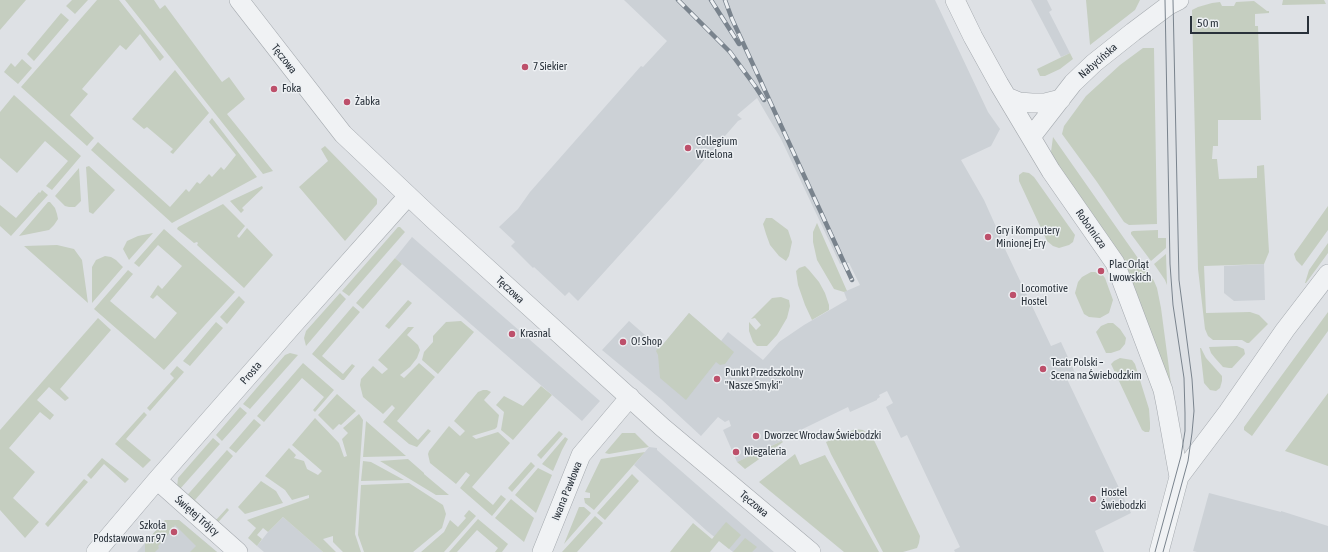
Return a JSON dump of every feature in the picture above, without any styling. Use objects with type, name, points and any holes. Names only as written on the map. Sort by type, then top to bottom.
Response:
[{"type":"street","name":"Tęczowa","points":[[239,0],[339,129],[408,196],[662,427],[811,552]]},
{"type":"street","name":"Robotnicza","points":[[955,0],[973,37],[1006,97],[1051,171],[1112,258],[1120,274],[1162,387],[1179,477]]},
{"type":"street","name":"Nabycińska","points":[[1031,137],[1073,83],[1094,63],[1169,5],[1178,0]]},
{"type":"street","points":[[1006,97],[1019,102],[1032,103],[1044,103],[1061,99]]},
{"type":"street","name":"Prosta","points":[[96,552],[157,480],[408,196]]},
{"type":"street","points":[[1158,552],[1179,477],[1228,412],[1285,330],[1328,274]]},
{"type":"street","name":"Iwana Pawłowa","points":[[542,552],[581,455],[630,397]]},
{"type":"street","name":"Świętej Trójcy","points":[[157,480],[238,552]]},
{"type":"shaded area","points":[[624,0],[935,0],[988,112],[1000,129],[991,146],[961,160],[984,200],[1005,249],[1051,346],[1061,342],[1076,375],[1067,379],[1131,513],[1095,531],[1104,552],[955,552],[954,550],[960,547],[907,435],[901,438],[886,407],[893,403],[887,391],[879,395],[880,397],[877,400],[850,412],[848,407],[782,439],[782,441],[771,447],[737,462],[723,430],[731,426],[729,420],[725,422],[718,417],[701,436],[661,399],[602,350],[629,321],[660,348],[689,313],[721,341],[728,332],[763,360],[779,342],[804,325],[847,300],[844,292],[860,285],[849,263],[840,264],[781,139],[757,98],[737,115],[742,119],[738,121],[578,301],[569,292],[565,296],[511,246],[515,242],[499,227],[518,209],[530,192],[641,66],[643,67],[667,41]]},
{"type":"shaded area","points":[[1031,0],[1047,0],[1052,10],[1049,12],[1070,53],[1061,57]]},
{"type":"shaded area","points":[[412,237],[600,401],[582,421],[395,258]]},
{"type":"shaded area","points":[[1264,264],[1265,300],[1234,301],[1224,293],[1224,266]]},
{"type":"shaded area","points":[[649,447],[657,448],[657,450],[774,552],[733,552],[707,531],[634,465]]},
{"type":"shaded area","points":[[1209,493],[1281,511],[1328,526],[1328,552],[1193,551]]},
{"type":"shaded area","points":[[283,517],[323,552],[264,552],[257,546]]},
{"type":"shaded area","name":"Szkoła Podstawowa nr 97","points":[[165,520],[179,520],[217,552],[137,552]]},
{"type":"green space","points":[[0,0],[26,0],[0,30]]},
{"type":"green space","points":[[72,0],[88,0],[75,14],[66,6]]},
{"type":"green space","points":[[97,0],[119,0],[164,57],[160,61],[140,34],[126,50],[120,45],[82,89],[88,94],[70,115],[94,138],[87,146],[21,87]]},
{"type":"green space","points":[[125,0],[154,0],[160,9],[165,5],[222,82],[229,77],[245,99],[227,114],[273,171],[263,174]]},
{"type":"green space","points":[[1086,0],[1140,0],[1135,10],[1090,45]]},
{"type":"green space","points":[[1283,0],[1324,0],[1326,4],[1282,5]]},
{"type":"green space","points":[[1254,1],[1269,11],[1269,13],[1255,14],[1255,26],[1258,26],[1261,120],[1218,120],[1218,146],[1213,146],[1212,159],[1217,159],[1219,179],[1257,178],[1257,166],[1264,165],[1269,252],[1264,264],[1204,266],[1206,313],[1250,312],[1259,315],[1268,324],[1249,343],[1247,343],[1242,340],[1213,340],[1208,336],[1205,329],[1198,269],[1192,10],[1212,3],[1220,2],[1222,6],[1234,6],[1236,2]]},
{"type":"green space","points":[[61,13],[69,20],[34,61],[27,54]]},
{"type":"green space","points":[[1143,48],[1154,48],[1157,224],[1129,225],[1124,222],[1062,134],[1064,126],[1086,96],[1120,65]]},
{"type":"green space","points":[[1070,53],[1073,59],[1060,69],[1045,76],[1040,76],[1037,69]]},
{"type":"green space","points":[[22,59],[32,68],[18,84],[4,72],[11,63],[15,67]]},
{"type":"green space","points":[[175,70],[209,113],[173,154],[170,152],[173,149],[147,127],[144,129],[132,119]]},
{"type":"green space","points":[[14,95],[81,156],[52,190],[46,186],[68,161],[45,141],[17,173],[0,158],[0,112]]},
{"type":"green space","points":[[212,118],[257,177],[172,223],[91,150],[98,142],[170,207],[186,189],[189,192],[197,182],[200,184],[209,174],[212,177],[221,167],[224,170],[236,155],[209,122]]},
{"type":"green space","points":[[1053,137],[1154,281],[1161,308],[1172,391],[1054,163],[1051,152]]},
{"type":"green space","points":[[325,146],[377,199],[377,204],[345,241],[299,187],[328,161],[321,149]]},
{"type":"green space","points":[[89,166],[115,190],[93,214],[89,212],[86,167]]},
{"type":"green space","points":[[79,168],[81,201],[75,207],[65,206],[55,196]]},
{"type":"green space","points":[[1023,172],[1029,173],[1034,177],[1075,235],[1073,242],[1069,245],[1059,248],[1053,246],[1047,241],[1019,181],[1019,175]]},
{"type":"green space","points":[[262,186],[263,188],[242,208],[244,210],[241,213],[230,201]]},
{"type":"green space","points":[[42,190],[48,195],[11,236],[0,226],[0,205],[16,218]]},
{"type":"green space","points":[[48,202],[50,202],[55,208],[57,214],[58,219],[54,225],[49,230],[19,236]]},
{"type":"green space","points":[[223,204],[245,226],[237,236],[239,238],[247,228],[273,255],[244,288],[197,245],[197,242],[194,243],[177,229],[178,227]]},
{"type":"green space","points":[[1328,206],[1328,230],[1302,266],[1296,260],[1294,254]]},
{"type":"green space","points":[[766,218],[772,218],[788,230],[792,242],[789,256],[786,261],[779,256],[770,245],[763,224]]},
{"type":"green space","points":[[817,223],[847,291],[844,292],[834,289],[817,260],[813,242],[813,232]]},
{"type":"green space","points":[[398,227],[405,232],[349,296],[342,291]]},
{"type":"green space","points":[[164,229],[235,292],[164,370],[94,309],[128,270],[133,274],[110,301],[155,339],[177,313],[157,295],[153,299],[150,297],[158,285],[162,289],[182,266],[158,245],[139,267],[134,263]]},
{"type":"green space","points":[[1158,230],[1158,238],[1166,238],[1166,248],[1151,261],[1131,232]]},
{"type":"green space","points":[[153,233],[129,260],[123,249],[127,241],[138,236]]},
{"type":"green space","points":[[1328,243],[1328,253],[1305,283],[1309,270]]},
{"type":"green space","points":[[57,245],[74,249],[82,260],[88,303],[24,246]]},
{"type":"green space","points":[[1166,254],[1167,285],[1154,264]]},
{"type":"green space","points":[[105,256],[116,260],[123,267],[92,303],[92,267],[96,260]]},
{"type":"green space","points":[[395,258],[402,264],[363,309],[356,303]]},
{"type":"green space","points":[[805,266],[819,282],[829,305],[829,310],[812,320],[798,285],[796,271]]},
{"type":"green space","points":[[1091,272],[1102,274],[1105,278],[1113,300],[1109,313],[1100,318],[1089,317],[1084,314],[1075,293],[1078,282],[1082,277]]},
{"type":"green space","points":[[340,293],[346,299],[306,346],[304,338],[306,331]]},
{"type":"green space","points":[[239,296],[245,302],[227,324],[220,317]]},
{"type":"green space","points":[[781,297],[789,300],[790,306],[787,318],[777,335],[767,346],[757,346],[753,342],[749,331],[749,322],[756,330],[761,325],[755,318],[751,319],[772,298]]},
{"type":"green space","points":[[408,300],[412,303],[389,329],[385,326]]},
{"type":"green space","points":[[353,306],[360,312],[322,356],[343,374],[352,364],[355,366],[344,380],[342,380],[312,354]]},
{"type":"green space","points":[[1328,312],[1328,331],[1252,436],[1244,430],[1244,427]]},
{"type":"green space","points":[[689,313],[734,352],[725,364],[720,365],[716,362],[686,400],[660,378],[658,355],[656,351]]},
{"type":"green space","points":[[98,318],[111,330],[60,389],[69,398],[65,401],[49,387],[37,400],[54,415],[50,420],[40,412],[9,448],[35,472],[13,498],[39,522],[25,538],[0,510],[0,430]]},
{"type":"green space","points":[[461,321],[474,332],[438,374],[422,360],[424,352],[433,342],[433,336],[446,322]]},
{"type":"green space","points":[[216,322],[223,328],[190,366],[183,361]]},
{"type":"green space","points":[[1108,323],[1113,323],[1120,329],[1126,338],[1125,344],[1120,350],[1111,353],[1106,353],[1096,332],[1101,326]]},
{"type":"green space","points":[[408,327],[414,327],[407,335],[418,345],[420,350],[417,358],[410,367],[400,375],[404,378],[419,363],[435,377],[397,421],[418,440],[428,429],[431,431],[417,447],[409,444],[383,422],[395,408],[392,405],[383,414],[363,397],[360,385],[361,379],[373,366],[382,374],[388,369],[378,360]]},
{"type":"green space","points":[[1237,346],[1244,349],[1245,354],[1232,368],[1223,367],[1211,353],[1209,347]]},
{"type":"green space","points":[[1200,348],[1206,358],[1222,376],[1220,388],[1216,391],[1210,390],[1204,383]]},
{"type":"green space","points":[[290,353],[298,355],[250,409],[243,404],[285,355]]},
{"type":"green space","points":[[1120,358],[1132,360],[1135,364],[1149,409],[1149,432],[1142,430],[1111,364]]},
{"type":"green space","points":[[303,363],[334,390],[315,412],[313,410],[324,397],[302,378],[264,422],[257,416]]},
{"type":"green space","points":[[177,366],[184,372],[150,411],[147,408],[174,378],[170,374]]},
{"type":"green space","points":[[541,386],[552,395],[513,440],[501,430],[504,412],[496,405],[504,396],[523,406]]},
{"type":"green space","points":[[483,390],[491,392],[484,400],[499,415],[497,427],[495,429],[472,436],[476,439],[498,432],[510,443],[472,487],[493,505],[501,495],[506,499],[492,516],[460,488],[470,475],[466,472],[456,484],[430,463],[428,454],[449,426],[460,436],[465,431],[454,421],[478,392]]},
{"type":"green space","points":[[1328,393],[1328,466],[1285,451]]},
{"type":"green space","points":[[337,394],[356,411],[341,425],[339,424],[333,430],[318,415]]},
{"type":"green space","points":[[240,407],[247,413],[222,441],[216,435]]},
{"type":"green space","points":[[144,412],[147,415],[126,439],[151,460],[143,468],[115,444]]},
{"type":"green space","points":[[359,414],[363,420],[355,534],[361,552],[343,552],[333,542],[333,536],[323,539],[336,552],[323,552],[283,517],[268,532],[263,528],[257,535],[262,539],[257,546],[248,538],[256,528],[247,520],[309,498],[309,495],[292,500],[285,490],[265,476],[289,448],[296,455],[294,458],[304,461],[307,469],[318,475],[322,471],[292,445],[315,418],[339,443],[344,457],[347,456],[342,439],[348,433],[343,428]]},
{"type":"green space","points":[[254,419],[261,425],[236,453],[229,448]]},
{"type":"green space","points":[[366,421],[406,456],[363,457]]},
{"type":"green space","points":[[855,429],[863,430],[872,436],[920,536],[917,548],[903,552],[883,552],[831,454],[826,442]]},
{"type":"green space","points":[[559,431],[563,434],[541,459],[537,455]]},
{"type":"green space","points":[[622,433],[635,433],[649,447],[609,454],[605,453]]},
{"type":"green space","points":[[565,437],[568,439],[553,471],[542,464]]},
{"type":"green space","points":[[213,438],[220,444],[180,489],[177,487],[178,478]]},
{"type":"green space","points":[[782,441],[783,442],[745,469],[737,462]]},
{"type":"green space","points":[[227,450],[233,456],[195,500],[216,520],[227,508],[229,510],[214,527],[183,500]]},
{"type":"green space","points":[[645,452],[594,510],[585,503],[584,498],[590,498],[590,493],[585,492],[601,459]]},
{"type":"green space","points":[[795,454],[800,465],[825,455],[879,552],[844,552],[759,482]]},
{"type":"green space","points":[[102,458],[129,479],[125,483],[104,464],[91,479],[87,475]]},
{"type":"green space","points":[[408,459],[449,495],[436,495],[380,461]]},
{"type":"green space","points":[[363,461],[371,462],[404,480],[361,481]]},
{"type":"green space","points":[[531,462],[535,466],[512,492],[508,488]]},
{"type":"green space","points":[[538,468],[552,475],[536,513],[515,495]]},
{"type":"green space","points":[[632,474],[639,481],[605,520],[597,513]]},
{"type":"green space","points":[[84,479],[88,482],[48,527],[45,524]]},
{"type":"green space","points":[[261,481],[276,491],[283,503],[245,514],[238,507]]},
{"type":"green space","points":[[409,483],[443,505],[446,514],[442,528],[413,552],[364,552],[358,535],[361,485]]},
{"type":"green space","points":[[511,499],[534,518],[524,542],[495,518]]},
{"type":"green space","points":[[579,507],[584,507],[591,513],[564,544]]},
{"type":"green space","points":[[469,510],[476,516],[444,552],[421,552],[444,532],[450,520],[458,527],[466,518],[464,516]]},
{"type":"green space","points":[[595,516],[603,523],[577,552],[562,552]]},
{"type":"green space","points":[[478,519],[508,544],[502,552],[495,552],[498,548],[477,530],[457,552],[449,552]]},
{"type":"green space","points":[[165,520],[179,520],[217,552],[190,552],[196,546],[175,525],[155,552],[145,552],[145,543]]},
{"type":"green space","points":[[726,522],[741,535],[729,549],[719,541],[710,552],[670,552],[693,523],[712,539]]},
{"type":"green space","points":[[745,538],[757,547],[752,552],[733,552]]},
{"type":"tram line","points":[[1155,552],[1181,456],[1185,431],[1184,378],[1173,305],[1170,264],[1165,0]]},
{"type":"tram line","points":[[1163,552],[1188,461],[1194,411],[1192,379],[1179,280],[1173,0]]},
{"type":"railway","points":[[678,0],[730,52],[764,100]]},
{"type":"railway","points":[[711,0],[739,44]]},
{"type":"railway","points":[[725,0],[732,19],[852,280]]},
{"type":"place","name":"7 Siekier","points":[[525,67]]},
{"type":"place","name":"Foka","points":[[274,89]]},
{"type":"place","name":"Żabka","points":[[347,102]]},
{"type":"place","name":"Collegium Witelona","points":[[688,148]]},
{"type":"place","name":"Gry i Komputery Minionej Ery","points":[[988,237]]},
{"type":"place","name":"Plac Orląt Lwowskich","points":[[1101,271]]},
{"type":"place","name":"Locomotive Hostel","points":[[1013,295]]},
{"type":"place","name":"Krasnal","points":[[512,334]]},
{"type":"place","name":"O! Shop","points":[[623,342]]},
{"type":"place","name":"Teatr Polski – Scena na Świebodzkim","points":[[1043,369]]},
{"type":"place","name":"Punkt Przedszkolny \"Nasze Smyki\"","points":[[717,379]]},
{"type":"place","name":"Dworzec Wrocław Świebodzki","points":[[756,436]]},
{"type":"place","name":"Niegaleria","points":[[736,452]]},
{"type":"place","name":"Hostel Świebodzki","points":[[1093,499]]},
{"type":"place","name":"Szkoła Podstawowa nr 97","points":[[174,532]]}]
